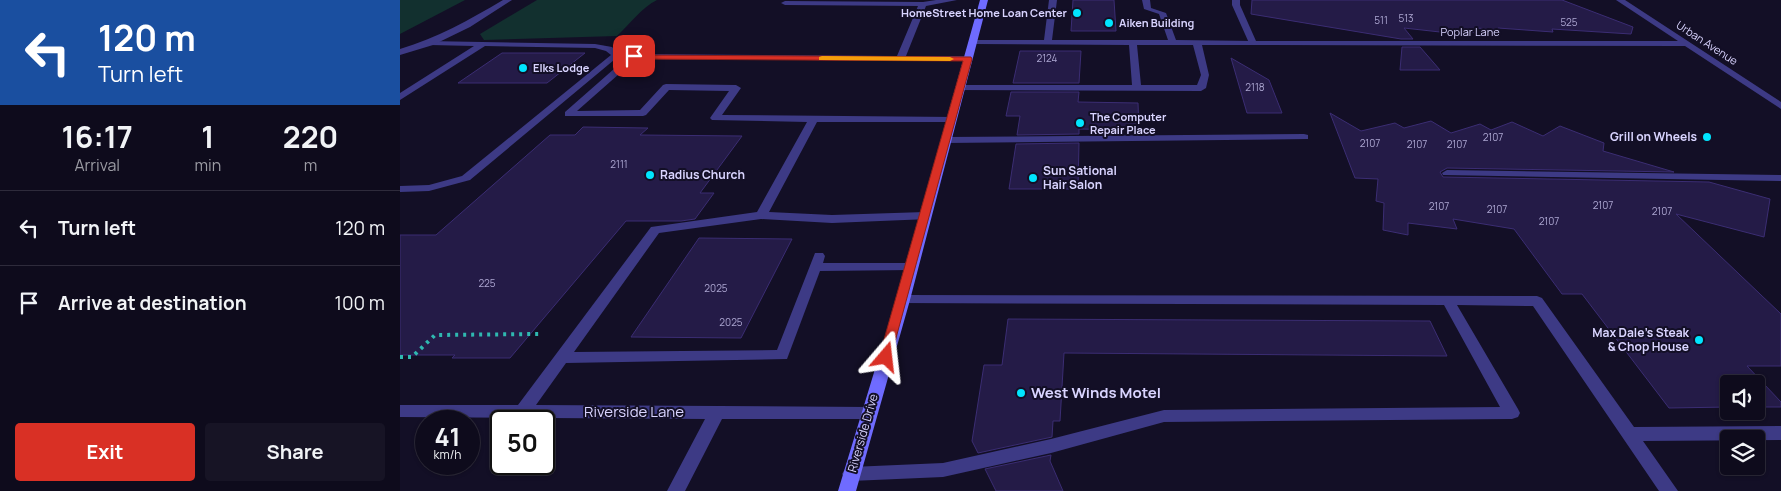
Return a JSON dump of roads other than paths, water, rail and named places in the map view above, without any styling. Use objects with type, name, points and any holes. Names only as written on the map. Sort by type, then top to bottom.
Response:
[{"type":"main road","name":"Riverside Drive","points":[[846,491],[903,300],[984,0]]},
{"type":"street","points":[[400,52],[430,43],[467,25],[508,0]]},
{"type":"street","points":[[785,3],[923,4],[954,0]]},
{"type":"street","points":[[1048,42],[1053,0]]},
{"type":"street","points":[[1146,0],[1148,9],[1162,13],[1173,42]]},
{"type":"street","points":[[1236,0],[1236,5],[1253,43]]},
{"type":"street","name":"Urban Avenue","points":[[1620,0],[1781,106]]},
{"type":"street","points":[[900,59],[923,4]]},
{"type":"street","name":"Poplar Lane","points":[[973,42],[1688,44]]},
{"type":"street","points":[[1133,42],[1137,88]]},
{"type":"street","points":[[400,189],[429,188],[466,178],[616,55],[609,49],[594,46],[430,43]]},
{"type":"street","points":[[960,88],[1201,88],[1205,75],[1197,43]]},
{"type":"street","points":[[400,97],[483,44]]},
{"type":"street","points":[[952,119],[715,118],[736,88],[666,87],[644,113],[568,114],[634,56],[968,59]]},
{"type":"street","points":[[760,215],[814,119]]},
{"type":"street","points":[[946,140],[1304,137]]},
{"type":"street","points":[[1447,174],[1781,178]]},
{"type":"street","points":[[524,410],[655,230],[760,215],[832,219],[925,216]]},
{"type":"street","points":[[563,358],[782,355],[818,262],[912,266]]},
{"type":"street","points":[[903,300],[1537,302],[1669,491]]},
{"type":"street","points":[[851,474],[943,470],[1052,446],[1164,416],[1512,413],[1448,302]]},
{"type":"street","name":"Riverside Lane","points":[[400,411],[490,411]]},
{"type":"street","name":"Riverside Lane","points":[[555,411],[869,413]]},
{"type":"street","points":[[676,491],[717,412]]},
{"type":"street","points":[[1629,434],[1781,433]]},
{"type":"place","name":"HomeStreet Home Loan Center","points":[[1077,13]]},
{"type":"place","name":"Aiken Building","points":[[1109,23]]},
{"type":"place","name":"Elks Lodge","points":[[523,68]]},
{"type":"place","name":"The Computer Repair Place","points":[[1080,123]]},
{"type":"place","name":"Grill on Wheels","points":[[1707,137]]},
{"type":"place","name":"Radius Church","points":[[650,175]]},
{"type":"place","name":"Sun Sational Hair Salon","points":[[1033,178]]},
{"type":"place","name":"Max Dale's Steak & Chop House","points":[[1699,340]]},
{"type":"place","name":"West Winds Motel","points":[[1021,393]]}]
